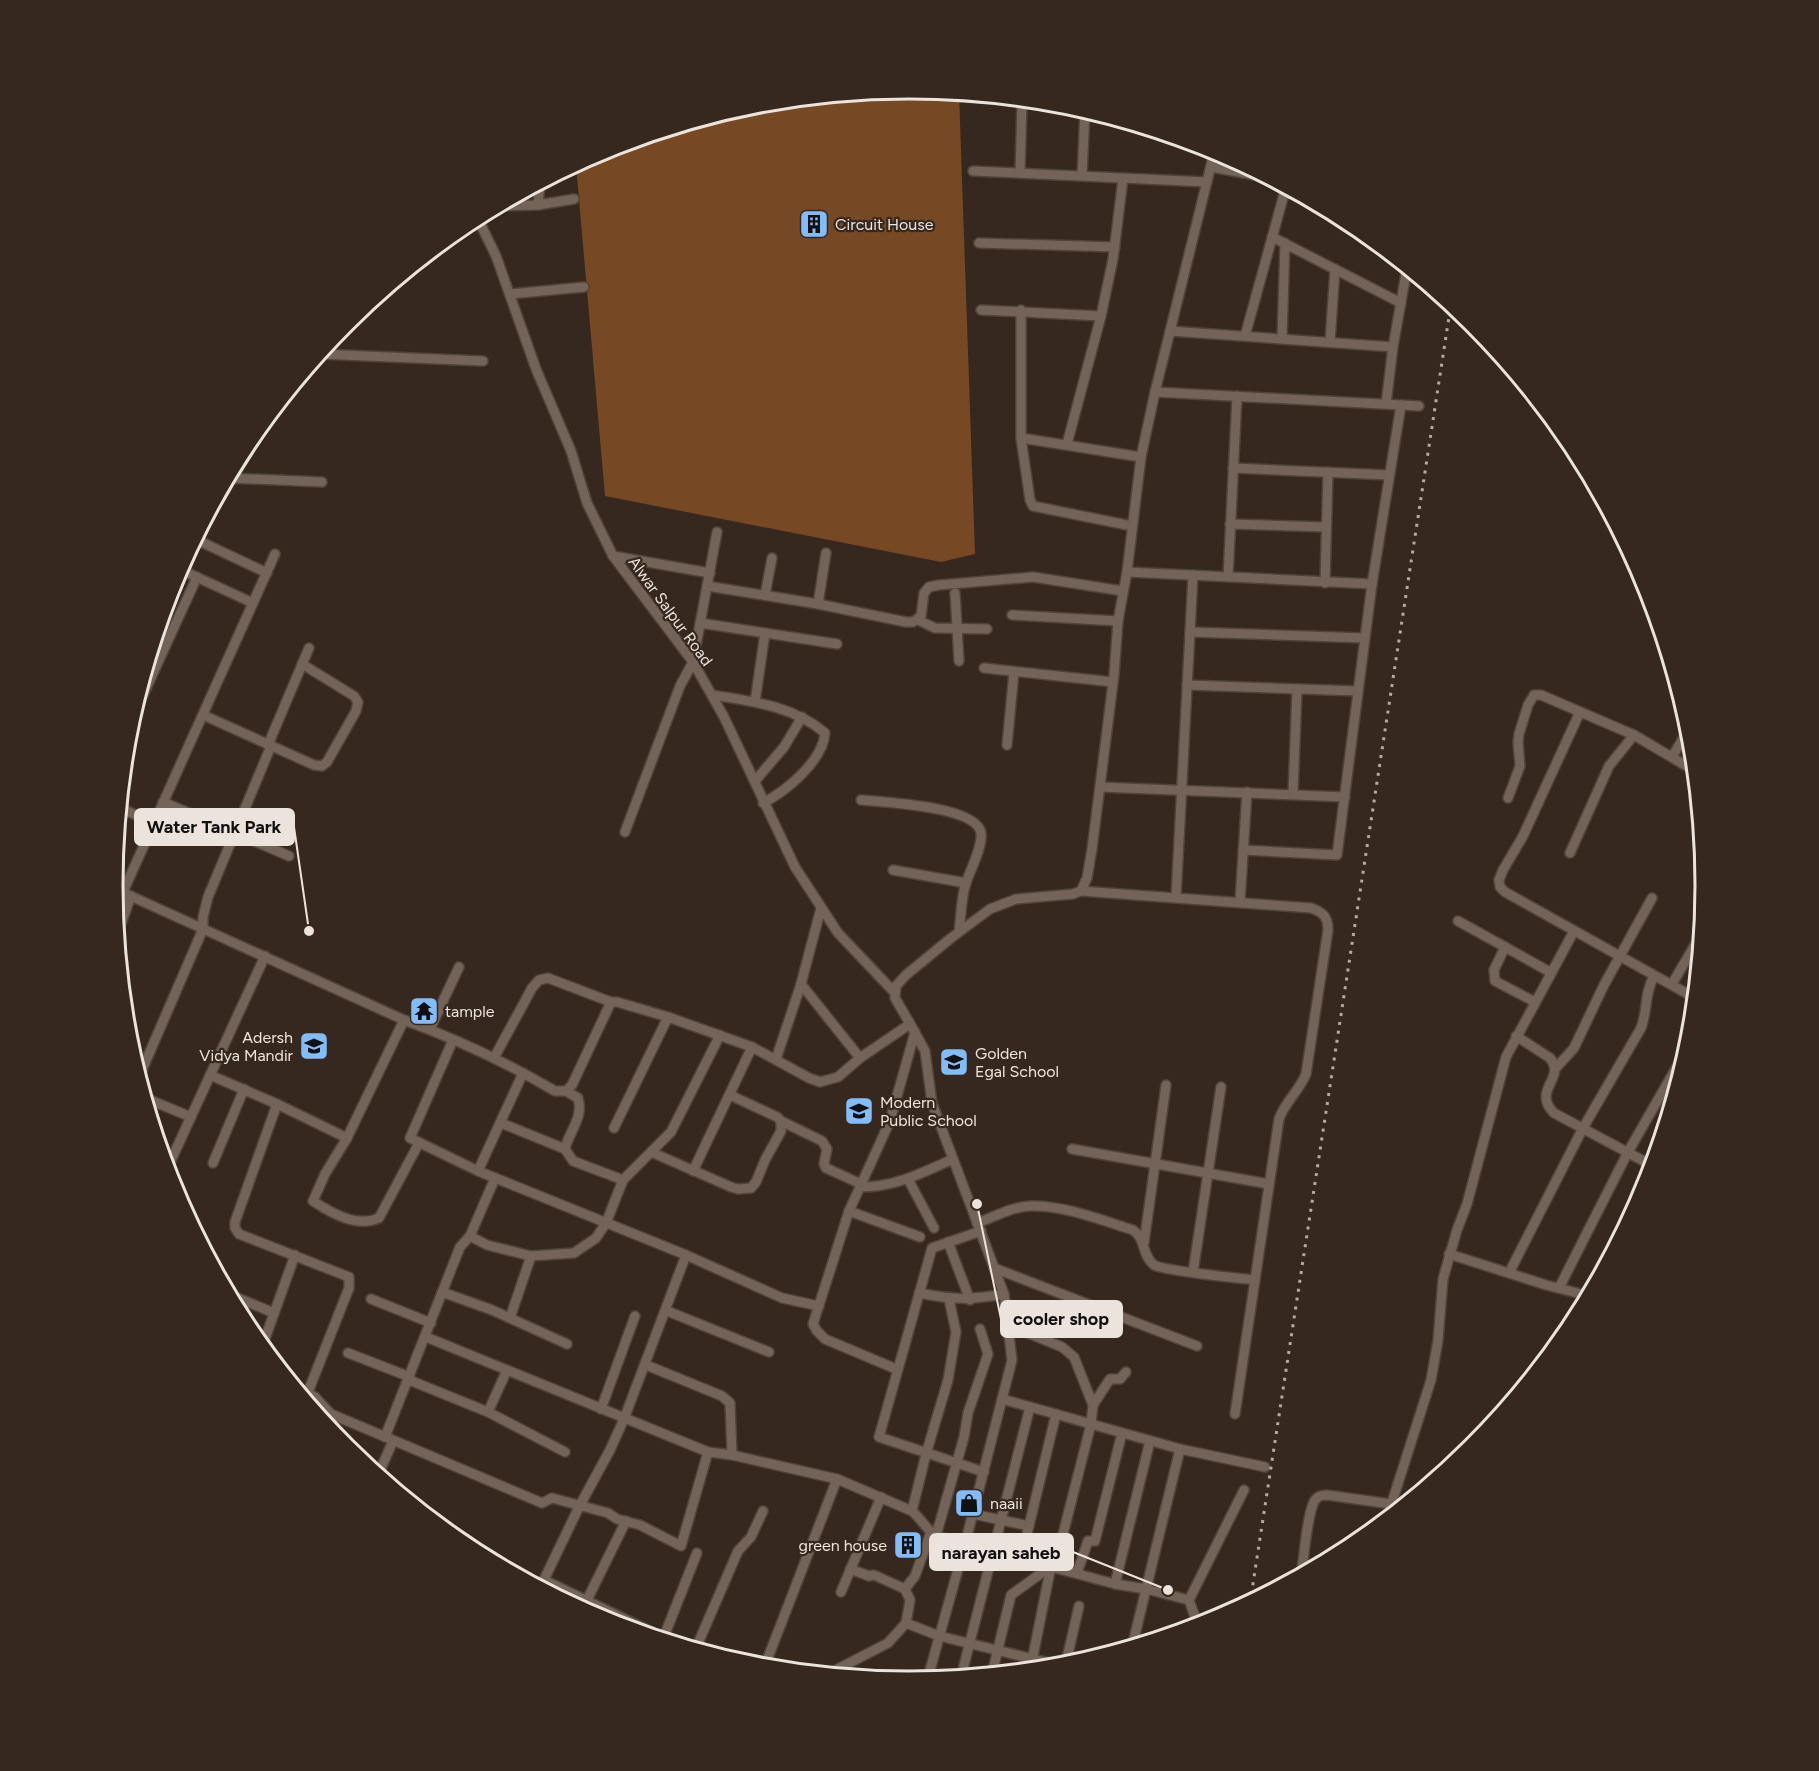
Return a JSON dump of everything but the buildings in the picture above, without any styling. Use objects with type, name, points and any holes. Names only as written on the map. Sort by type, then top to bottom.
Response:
[{"type":"street","points":[[1020,173],[1022,108]]},
{"type":"street","points":[[1082,176],[1085,119]]},
{"type":"street","points":[[1081,891],[1087,878],[1092,849],[1113,682],[1118,621],[1127,572],[1141,457],[1213,160]]},
{"type":"street","points":[[1211,167],[1240,172]]},
{"type":"street","points":[[973,171],[1207,182]]},
{"type":"street","points":[[1066,444],[1101,316],[1115,247],[1122,179]]},
{"type":"street","points":[[538,205],[539,192]]},
{"type":"street","points":[[1245,336],[1284,194]]},
{"type":"street","points":[[513,206],[538,205],[574,199]]},
{"type":"street","name":"Alwar Salpur Road","points":[[482,226],[496,256],[536,369],[571,451],[587,503],[612,556],[693,662],[724,717],[795,867],[838,933],[895,993],[895,999],[925,1051],[932,1104],[1004,1294],[1012,1360],[930,1671]]},
{"type":"street","points":[[1272,237],[1401,303]]},
{"type":"street","points":[[979,243],[1115,247]]},
{"type":"street","points":[[1282,339],[1285,243]]},
{"type":"street","points":[[1330,342],[1335,269]]},
{"type":"street","points":[[1386,404],[1406,276]]},
{"type":"street","points":[[510,294],[584,287]]},
{"type":"street","points":[[981,310],[1021,310],[1101,316]]},
{"type":"street","points":[[1021,310],[1021,438],[1030,500],[1033,506],[1132,526]]},
{"type":"street","points":[[1170,331],[1393,347]]},
{"type":"street","points":[[330,355],[483,362]]},
{"type":"street","points":[[1155,392],[1419,406]]},
{"type":"street","points":[[1227,577],[1238,396]]},
{"type":"street","points":[[1244,850],[1338,855],[1372,584],[1401,405]]},
{"type":"street","points":[[1021,438],[1141,457]]},
{"type":"street","points":[[1233,468],[1389,475]]},
{"type":"street","points":[[1325,583],[1328,472]]},
{"type":"street","points":[[237,478],[322,482]]},
{"type":"street","points":[[1230,524],[1326,527]]},
{"type":"street","points":[[625,832],[680,686],[693,662],[717,532]]},
{"type":"street","points":[[202,542],[267,573]]},
{"type":"street","points":[[818,604],[826,553]]},
{"type":"street","points":[[124,907],[154,823],[275,554]]},
{"type":"street","points":[[612,556],[710,573]]},
{"type":"street","points":[[765,595],[772,558]]},
{"type":"street","points":[[1127,572],[1372,584]]},
{"type":"street","points":[[188,573],[253,603]]},
{"type":"street","points":[[1176,897],[1193,575]]},
{"type":"street","points":[[161,645],[197,577]]},
{"type":"street","points":[[918,620],[921,616],[924,592],[929,587],[939,585],[1033,577],[1122,591]]},
{"type":"street","points":[[707,586],[818,604],[906,622],[918,620],[934,628],[987,629]]},
{"type":"street","points":[[956,593],[959,661]]},
{"type":"street","points":[[1012,615],[1118,621]]},
{"type":"street","points":[[700,623],[837,644]]},
{"type":"street","points":[[1190,632],[1365,638]]},
{"type":"street","points":[[755,702],[765,633]]},
{"type":"street","points":[[144,1065],[203,929],[207,897],[309,648]]},
{"type":"street","points":[[203,715],[269,746],[321,766],[327,762],[356,711],[358,702],[354,696],[302,664]]},
{"type":"street","points":[[984,668],[1113,682]]},
{"type":"street","points":[[1007,745],[1014,672]]},
{"type":"street","points":[[1187,685],[1358,691]]},
{"type":"street","points":[[1293,794],[1297,689]]},
{"type":"street","points":[[712,695],[755,702],[802,717],[825,733],[819,751],[793,784],[763,803]]},
{"type":"street","points":[[1508,798],[1520,766],[1518,742],[1531,698],[1534,695],[1541,695],[1634,735],[1686,766]]},
{"type":"street","points":[[1580,712],[1523,836],[1499,880],[1500,887],[1505,892],[1688,994]]},
{"type":"street","points":[[755,782],[784,747],[802,717]]},
{"type":"street","points":[[1570,853],[1609,766],[1634,735]]},
{"type":"street","points":[[1672,757],[1682,740]]},
{"type":"street","points":[[1100,787],[1345,797]]},
{"type":"street","points":[[1240,901],[1246,792]]},
{"type":"street","points":[[861,800],[932,807],[947,811],[978,827],[981,833],[980,843],[966,883],[959,932]]},
{"type":"street","points":[[164,802],[290,856]]},
{"type":"street","points":[[127,811],[154,823]]},
{"type":"street","points":[[893,870],[966,883]]},
{"type":"street","points":[[895,993],[896,986],[906,975],[959,932],[990,909],[1016,899],[1073,894],[1081,891],[1240,901],[1311,908],[1319,911],[1328,921],[1306,1074],[1299,1088],[1282,1109],[1279,1119],[1235,1414]]},
{"type":"street","points":[[123,892],[404,1020],[430,1029],[494,1058],[555,1091],[566,1091],[578,1098],[581,1107],[578,1120],[565,1149]]},
{"type":"street","points":[[1555,1069],[1574,1048],[1619,956],[1652,898]]},
{"type":"street","points":[[776,1059],[801,984],[821,908]]},
{"type":"street","points":[[1458,921],[1550,972]]},
{"type":"street","points":[[1390,1507],[1416,1433],[1431,1380],[1438,1340],[1443,1279],[1449,1254],[1474,1182],[1506,1057],[1574,931]]},
{"type":"street","points":[[1505,947],[1494,970],[1495,981],[1535,1002]]},
{"type":"street","points":[[1672,984],[1693,949]]},
{"type":"street","points":[[172,1158],[265,956]]},
{"type":"street","points":[[430,1029],[459,967]]},
{"type":"street","points":[[1509,1273],[1583,1128],[1641,1028],[1646,993],[1654,976]]},
{"type":"street","points":[[494,1058],[532,988],[539,980],[548,978],[611,1002],[668,1017],[752,1047],[820,1082],[838,1077],[860,1058],[907,1026],[909,1022]]},
{"type":"street","points":[[801,984],[860,1058]]},
{"type":"street","points":[[566,1091],[572,1085],[611,1002]]},
{"type":"street","points":[[614,1128],[668,1017]]},
{"type":"street","points":[[404,1020],[347,1138],[325,1174],[313,1201],[323,1208],[352,1220],[366,1222],[379,1218],[419,1143]]},
{"type":"street","points":[[896,1369],[825,1339],[813,1324],[849,1212],[890,1120],[915,1032]]},
{"type":"street","points":[[470,1236],[487,1245],[531,1256],[574,1253],[596,1238],[606,1223],[623,1180],[671,1132],[720,1035]]},
{"type":"street","points":[[1516,1036],[1555,1063],[1546,1095],[1548,1107],[1554,1113],[1645,1162]]},
{"type":"street","points":[[453,1040],[410,1138],[478,1171],[686,1255],[782,1298],[819,1306]]},
{"type":"street","points":[[693,1171],[752,1047]]},
{"type":"street","points":[[478,1171],[523,1073]]},
{"type":"street","points":[[210,1075],[347,1138]]},
{"type":"street","points":[[1558,1288],[1628,1152],[1672,1075]]},
{"type":"street","points":[[1144,1242],[1166,1085]]},
{"type":"street","points":[[1193,1272],[1221,1087]]},
{"type":"street","points":[[213,1163],[243,1089]]},
{"type":"street","points":[[730,1095],[822,1141],[826,1149],[824,1164],[826,1168],[860,1185],[884,1186],[908,1179],[953,1159]]},
{"type":"street","points":[[154,1102],[191,1117]]},
{"type":"street","points":[[277,1104],[235,1222],[235,1228],[239,1234],[349,1277],[349,1288],[308,1392]]},
{"type":"street","points":[[651,1152],[738,1189],[751,1188],[781,1131],[781,1121]]},
{"type":"street","points":[[501,1123],[565,1149],[573,1161],[623,1180]]},
{"type":"street","points":[[1072,1149],[1269,1184]]},
{"type":"street","points":[[380,1467],[409,1378],[442,1292],[460,1247],[470,1236],[495,1178]]},
{"type":"street","points":[[908,1179],[934,1228]]},
{"type":"street","points":[[984,1472],[879,1437],[896,1369],[932,1248],[1013,1209],[1029,1206],[1047,1207],[1133,1230],[1144,1242],[1148,1258],[1161,1269],[1255,1280]]},
{"type":"street","points":[[849,1212],[920,1237]]},
{"type":"street","points":[[948,1242],[970,1300]]},
{"type":"street","points":[[1449,1254],[1581,1294]]},
{"type":"street","points":[[265,1335],[295,1255]]},
{"type":"street","points":[[543,1581],[624,1419],[667,1311],[686,1255]]},
{"type":"street","points":[[510,1318],[531,1256]]},
{"type":"street","points":[[994,1268],[1197,1346]]},
{"type":"street","points":[[442,1292],[510,1318],[567,1344]]},
{"type":"street","points":[[919,1293],[949,1299],[970,1300],[1004,1294]]},
{"type":"street","points":[[371,1299],[431,1323]]},
{"type":"street","points":[[912,1511],[948,1380],[956,1332],[949,1299]]},
{"type":"street","points":[[241,1300],[274,1313]]},
{"type":"street","points":[[667,1311],[769,1353]]},
{"type":"street","points":[[601,1409],[635,1316]]},
{"type":"street","points":[[1008,1325],[1062,1347],[1074,1357],[1093,1405]]},
{"type":"street","points":[[905,1589],[915,1576],[933,1534],[956,1464],[968,1413],[988,1354],[980,1329]]},
{"type":"street","points":[[426,1337],[708,1452],[732,1455],[837,1479],[912,1511],[922,1519],[933,1534],[1115,1584],[1189,1600]]},
{"type":"street","points":[[348,1353],[488,1412],[565,1452]]},
{"type":"street","points":[[646,1365],[722,1396],[730,1403],[732,1455]]},
{"type":"street","points":[[488,1412],[507,1370]]},
{"type":"street","points":[[1032,1659],[1051,1566],[1061,1542],[1091,1424],[1093,1405],[1110,1378],[1120,1379],[1126,1372]]},
{"type":"street","points":[[310,1394],[331,1414],[542,1503],[552,1498],[608,1513],[617,1519],[640,1525],[681,1546],[708,1452]]},
{"type":"street","points":[[1002,1399],[1180,1449],[1265,1467]]},
{"type":"street","points":[[964,1670],[1030,1407]]},
{"type":"street","points":[[1021,1559],[1056,1414]]},
{"type":"street","points":[[1077,1573],[1088,1541],[1095,1541],[1122,1433]]},
{"type":"street","points":[[1115,1584],[1150,1441]]},
{"type":"street","points":[[1134,1639],[1180,1449]]},
{"type":"street","points":[[768,1659],[837,1479]]},
{"type":"street","points":[[1195,1618],[1189,1600],[1244,1490]]},
{"type":"street","points":[[1302,1567],[1310,1514],[1316,1498],[1327,1495],[1391,1504]]},
{"type":"street","points":[[841,1592],[880,1497]]},
{"type":"street","points":[[698,1643],[738,1551],[751,1537],[763,1511]]},
{"type":"street","points":[[973,1514],[1029,1526]]},
{"type":"street","points":[[587,1600],[626,1521]]},
{"type":"street","points":[[666,1633],[697,1552]]},
{"type":"street","points":[[994,1667],[1011,1595],[1051,1566]]},
{"type":"street","points":[[840,1668],[888,1644],[906,1623],[910,1600],[905,1589],[874,1575],[869,1576],[850,1569]]},
{"type":"street","points":[[563,1592],[587,1600],[614,1614]]},
{"type":"street","points":[[1068,1656],[1079,1606]]},
{"type":"street","points":[[906,1623],[939,1636],[1039,1661]]},
{"type":"shaded area","points":[[910,99],[959,101],[975,554],[941,562],[605,496],[577,173],[657,141],[756,114],[858,101]]},
{"type":"railway","points":[[1251,1593],[1449,314]]},
{"type":"place","name":"Circuit House","points":[[814,224]]},
{"type":"place","name":"Water Tank Park","points":[[309,931]]},
{"type":"place","name":"tample","points":[[424,1011]]},
{"type":"place","name":"Adersh Vidya Mandir","points":[[314,1046]]},
{"type":"place","name":"Golden Egal School","points":[[954,1062]]},
{"type":"place","name":"Modern Public School","points":[[859,1111]]},
{"type":"place","name":"cooler shop","points":[[977,1204]]},
{"type":"place","name":"naaii","points":[[969,1503]]},
{"type":"place","name":"green house","points":[[908,1545]]},
{"type":"place","name":"narayan saheb","points":[[1168,1590]]}]
